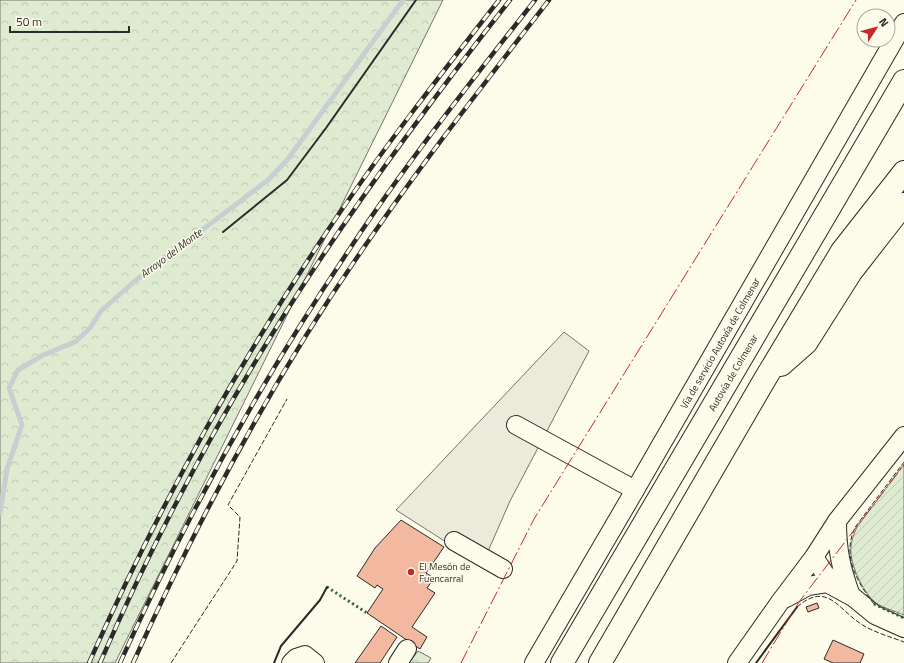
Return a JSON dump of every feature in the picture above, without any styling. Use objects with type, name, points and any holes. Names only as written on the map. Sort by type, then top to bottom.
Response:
[{"type":"highway","name":"Autovía de Colmenar","points":[[562,663],[904,81]]},
{"type":"highway","points":[[600,663],[765,379],[842,251],[904,172]]},
{"type":"highway","points":[[765,379],[806,343],[851,272],[904,204]]},
{"type":"street","name":"Vía de servicio Autovía de Colmenar","points":[[534,663],[904,23]]},
{"type":"street","points":[[516,425],[635,490]]},
{"type":"street","points":[[737,663],[814,557],[837,521],[904,436]]},
{"type":"street","points":[[837,521],[837,543],[840,567],[851,596]]},
{"type":"street","points":[[454,541],[503,569]]},
{"type":"street","points":[[814,557],[825,574],[875,615],[904,628]]},
{"type":"street","points":[[780,602],[808,586],[827,583],[851,596]]},
{"type":"street","points":[[291,663],[296,658],[305,655],[315,663]]},
{"type":"green space","points":[[0,0],[443,0],[115,663],[0,663]]},
{"type":"green space","points":[[904,464],[904,615],[876,603],[867,594],[856,573],[852,560],[851,547],[857,527]]},
{"type":"green space","points":[[418,651],[431,658],[428,663],[409,663]]},
{"type":"shaded area","points":[[564,332],[589,351],[510,501],[482,565],[396,510]]},
{"type":"building","points":[[401,520],[444,547],[426,573],[434,578],[427,588],[435,593],[412,627],[427,637],[420,649],[367,613],[383,589],[377,585],[375,588],[357,576],[375,548]]},
{"type":"building","points":[[817,603],[819,608],[808,612],[806,607]]},
{"type":"building","points":[[381,626],[397,637],[380,663],[355,663]]},
{"type":"building","points":[[833,640],[864,654],[860,663],[833,663],[824,659]]},
{"type":"waterway","name":"Arroyo del Monte","points":[[0,513],[7,469],[22,425],[9,388],[18,370],[43,355],[75,342],[90,328],[101,311],[135,281],[268,180],[288,159],[403,0]]},
{"type":"railway","points":[[89,663],[170,496],[199,441],[261,334],[328,230],[369,171],[499,0]]},
{"type":"railway","points":[[100,663],[158,538],[201,456],[298,292],[416,123],[510,0]]},
{"type":"railway","points":[[120,663],[145,609],[198,504],[255,400],[285,350],[317,299],[393,186],[463,92],[535,0]]},
{"type":"railway","points":[[133,663],[157,610],[236,455],[265,404],[326,304],[404,191],[549,0]]},
{"type":"hedge","points":[[327,587],[367,613]]},
{"type":"hedge","points":[[874,604],[904,618]]},
{"type":"fence","points":[[171,663],[237,561],[240,517],[228,505],[287,399]]},
{"type":"fence","points":[[874,604],[856,577],[850,557],[852,536],[856,526],[904,462]]},
{"type":"fence","points":[[797,607],[807,600],[816,597],[824,597],[832,600],[866,627],[904,642]]},
{"type":"wall","points":[[223,232],[287,180],[326,128],[416,0]]},
{"type":"wall","points":[[274,663],[281,646],[320,600],[327,587]]},
{"type":"wall","points":[[756,663],[797,607]]},
{"type":"power","points":[[461,663],[534,519],[856,0]]},
{"type":"power","points":[[762,663],[799,602],[904,465]]},
{"type":"place","name":"El Mesón de Fuencarral","points":[[411,572]]}]
